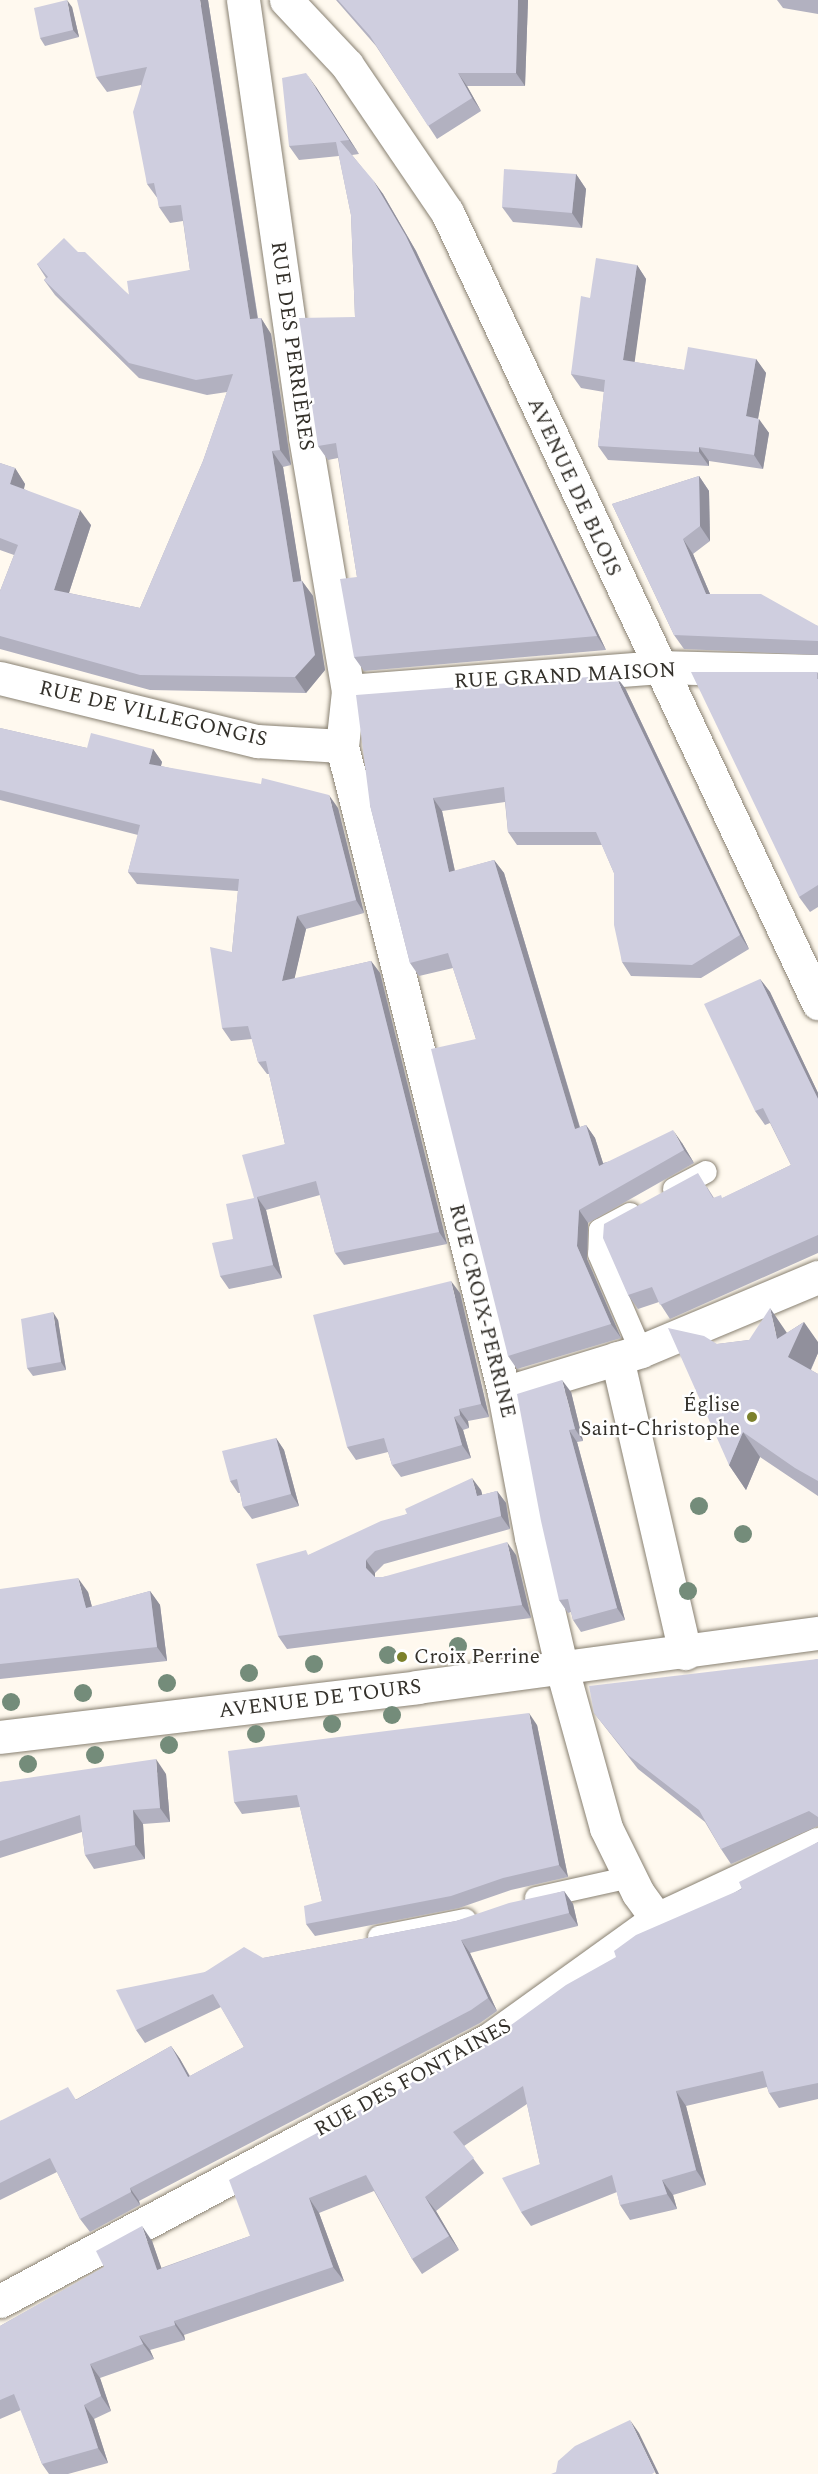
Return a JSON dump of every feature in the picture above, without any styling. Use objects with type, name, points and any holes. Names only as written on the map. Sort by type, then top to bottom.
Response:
[{"type":"street","name":"RUE DES PERRIÈRES","points":[[243,0],[305,437],[348,691]]},
{"type":"street","name":"AVENUE DE BLOIS","points":[[286,0],[347,65],[447,212],[657,667],[818,1003]]},
{"type":"street","name":"RUE GRAND MAISON","points":[[348,691],[657,667],[818,671]]},
{"type":"street","name":"RUE DE VILLEGONGIS","points":[[0,678],[257,741],[342,746]]},
{"type":"street","name":"RUE CROIX-PERRINE","points":[[348,691],[342,746],[504,1393],[520,1540],[562,1669],[606,1828],[657,1919]]},
{"type":"street","points":[[504,1393],[629,1355],[818,1276]]},
{"type":"street","points":[[629,1355],[685,1653]]},
{"type":"street","name":"AVENUE DE TOURS","points":[[0,1737],[562,1669],[818,1633]]},
{"type":"street","name":"RUE DES FONTAINES","points":[[0,2301],[490,2039],[657,1919],[737,1884],[818,1844]]},
{"type":"lane","points":[[629,1355],[599,1254],[600,1230],[706,1172]]},
{"type":"lane","points":[[514,1903],[632,1878]]},
{"type":"lane","points":[[363,1942],[484,1914]]},
{"type":"building","points":[[67,0],[73,30],[40,38],[34,8]]},
{"type":"building","points":[[77,0],[200,0],[250,319],[261,318],[280,450],[272,451],[293,582],[302,581],[315,655],[295,677],[140,675],[0,636],[0,591],[18,545],[0,538],[0,463],[15,468],[10,484],[80,510],[54,590],[140,608],[203,461],[233,374],[196,380],[129,363],[44,280],[48,277],[37,264],[64,238],[78,252],[85,252],[129,295],[127,281],[190,270],[181,205],[159,207],[154,183],[147,184],[133,112],[147,67],[96,77]]},
{"type":"building","points":[[338,0],[518,0],[516,73],[458,73],[472,98],[428,126],[370,36]]},
{"type":"building","points":[[306,73],[349,140],[340,141],[373,180],[406,236],[597,636],[354,657],[340,579],[357,577],[336,443],[318,446],[299,318],[355,317],[351,215],[336,142],[289,146],[282,78]]},
{"type":"building","points":[[504,169],[576,174],[572,213],[502,207]]},
{"type":"building","points":[[596,258],[637,265],[623,360],[684,370],[688,347],[756,359],[746,416],[759,419],[754,455],[699,447],[699,452],[598,446],[605,380],[571,374],[581,296],[590,298]]},
{"type":"building","points":[[699,476],[700,526],[683,539],[706,594],[761,594],[818,626],[818,641],[674,635],[612,504]]},
{"type":"building","points":[[691,672],[817,672],[818,885],[799,897]]},
{"type":"building","points":[[615,675],[740,935],[692,965],[622,962],[614,925],[614,873],[596,832],[508,832],[504,787],[433,798],[449,872],[494,860],[575,1129],[586,1125],[599,1166],[673,1130],[684,1150],[579,1210],[577,1246],[611,1324],[508,1356],[431,1049],[476,1039],[448,953],[410,963],[370,805],[356,695]]},
{"type":"building","points":[[0,728],[87,748],[91,733],[153,749],[149,764],[261,784],[262,778],[329,795],[356,900],[297,916],[282,981],[371,961],[439,1232],[335,1253],[316,1181],[257,1197],[273,1265],[220,1276],[212,1243],[233,1239],[226,1204],[254,1198],[242,1155],[285,1144],[266,1061],[258,1062],[248,1026],[222,1028],[210,947],[232,952],[239,879],[128,872],[140,825],[0,790]]},
{"type":"building","points":[[760,979],[818,1099],[818,1235],[660,1305],[652,1287],[628,1295],[603,1238],[604,1224],[698,1173],[713,1198],[721,1195],[722,1198],[791,1165],[763,1108],[755,1111],[704,1004]]},
{"type":"building","points":[[451,1281],[481,1404],[459,1409],[460,1415],[454,1417],[462,1445],[392,1465],[384,1438],[347,1447],[313,1315]]},
{"type":"building","name":"Église Saint-Christophe","points":[[770,1308],[777,1339],[804,1322],[788,1357],[818,1374],[818,1481],[743,1432],[729,1465],[668,1328],[704,1336],[717,1344],[749,1340]]},
{"type":"building","points":[[53,1312],[61,1362],[27,1368],[21,1319]]},
{"type":"building","points":[[562,1380],[575,1429],[569,1430],[617,1608],[573,1620],[568,1599],[559,1600],[541,1521],[517,1394]]},
{"type":"building","points":[[276,1438],[291,1494],[243,1507],[237,1479],[230,1481],[222,1451]]},
{"type":"building","points":[[472,1478],[477,1496],[497,1491],[501,1516],[375,1551],[366,1560],[366,1568],[375,1577],[383,1577],[507,1542],[522,1605],[278,1636],[256,1564],[306,1550],[308,1555],[381,1521],[407,1514],[405,1509]]},
{"type":"building","points":[[78,1578],[86,1608],[150,1591],[157,1647],[0,1664],[0,1589]]},
{"type":"building","points":[[818,1659],[818,1817],[809,1811],[721,1849],[699,1810],[628,1755],[594,1713],[589,1686]]},
{"type":"building","points":[[529,1713],[559,1865],[503,1878],[451,1896],[306,1924],[304,1906],[322,1901],[297,1795],[234,1802],[228,1751]]},
{"type":"building","points":[[156,1759],[160,1808],[133,1810],[135,1845],[85,1855],[80,1815],[0,1841],[0,1782]]},
{"type":"building","points":[[818,1842],[818,2083],[769,2093],[763,2071],[676,2091],[696,2170],[662,2180],[667,2194],[620,2205],[612,2175],[521,2212],[502,2178],[540,2164],[523,2086],[453,2132],[474,2158],[425,2197],[449,2236],[412,2259],[366,2175],[309,2198],[333,2267],[174,2321],[175,2325],[139,2336],[143,2344],[90,2364],[101,2396],[84,2405],[98,2448],[42,2464],[14,2394],[0,2400],[0,2326],[104,2267],[96,2251],[142,2226],[157,2270],[250,2236],[229,2180],[489,2041],[566,1985],[616,1957],[614,1951],[636,1935],[742,1889],[739,1882]]},
{"type":"building","points":[[564,1891],[569,1913],[461,1940],[488,1998],[471,2010],[130,2188],[131,2192],[80,2219],[50,2158],[0,2183],[0,2121],[68,2087],[76,2100],[171,2046],[188,2077],[244,2047],[213,1994],[136,2030],[116,1990],[205,1972],[244,1947],[263,1958],[456,1921],[509,1903]]},
{"type":"building","points":[[630,2420],[655,2472],[652,2474],[551,2474],[556,2472],[558,2461],[575,2446]]},
{"type":"place","name":"Église Saint-Christophe","points":[[752,1417]]},
{"type":"place","name":"Croix Perrine","points":[[402,1657]]}]
